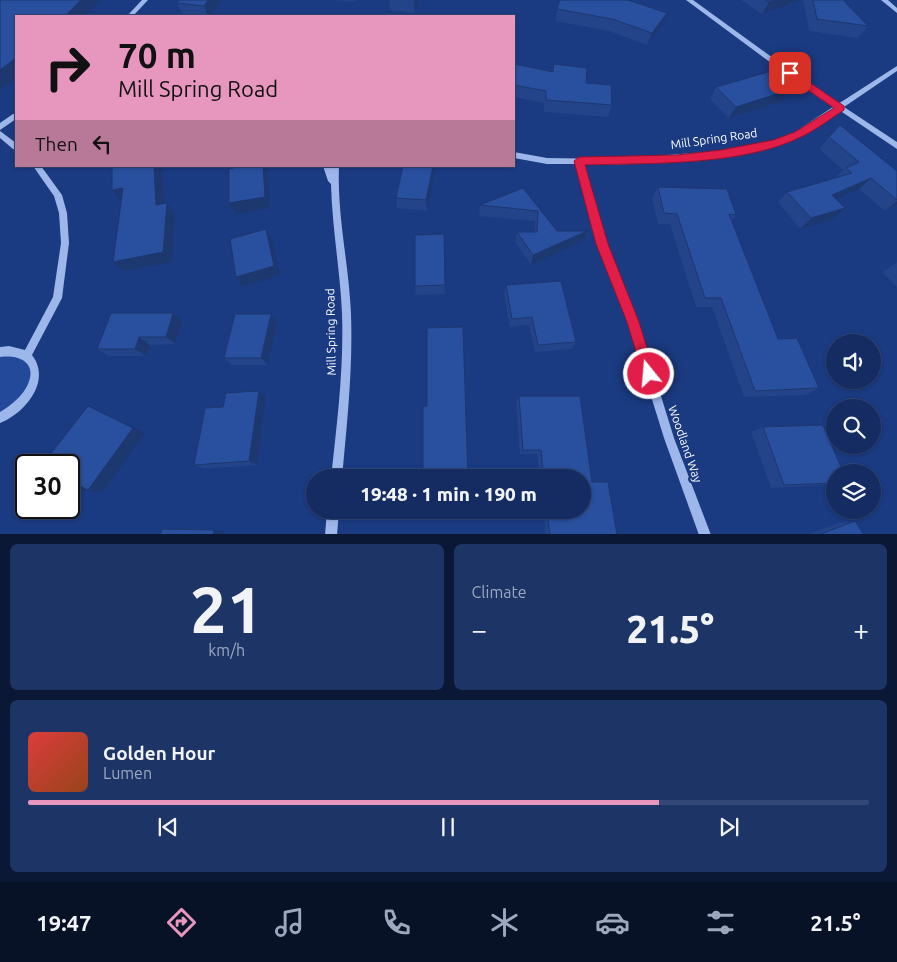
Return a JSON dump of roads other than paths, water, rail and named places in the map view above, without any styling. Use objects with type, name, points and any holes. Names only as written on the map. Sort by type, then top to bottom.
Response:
[{"type":"street","points":[[131,15],[146,0]]},
{"type":"street","points":[[689,0],[840,108],[897,146]]},
{"type":"street","points":[[884,0],[897,11]]},
{"type":"street","name":"Mill Spring Road","points":[[515,156],[547,162],[677,159],[721,154],[774,143],[798,134],[840,108],[897,68]]},
{"type":"street","points":[[0,127],[15,117]]},
{"type":"street","points":[[0,134],[15,146]]},
{"type":"street","name":"Woodland Way","points":[[579,161],[606,257],[633,322],[669,438],[705,534]]},
{"type":"street","points":[[27,354],[57,298],[65,243],[63,213],[58,195],[38,167]]},
{"type":"street","name":"Mill Spring Road","points":[[327,167],[333,186],[345,292],[348,364],[337,469]]},
{"type":"street","name":"Mill Spring Road","points":[[333,186],[335,167]]},
{"type":"street","points":[[0,352],[18,351],[27,354],[33,360],[36,369],[30,390],[11,411],[0,418]]},
{"type":"street","points":[[331,534],[332,519]]}]
